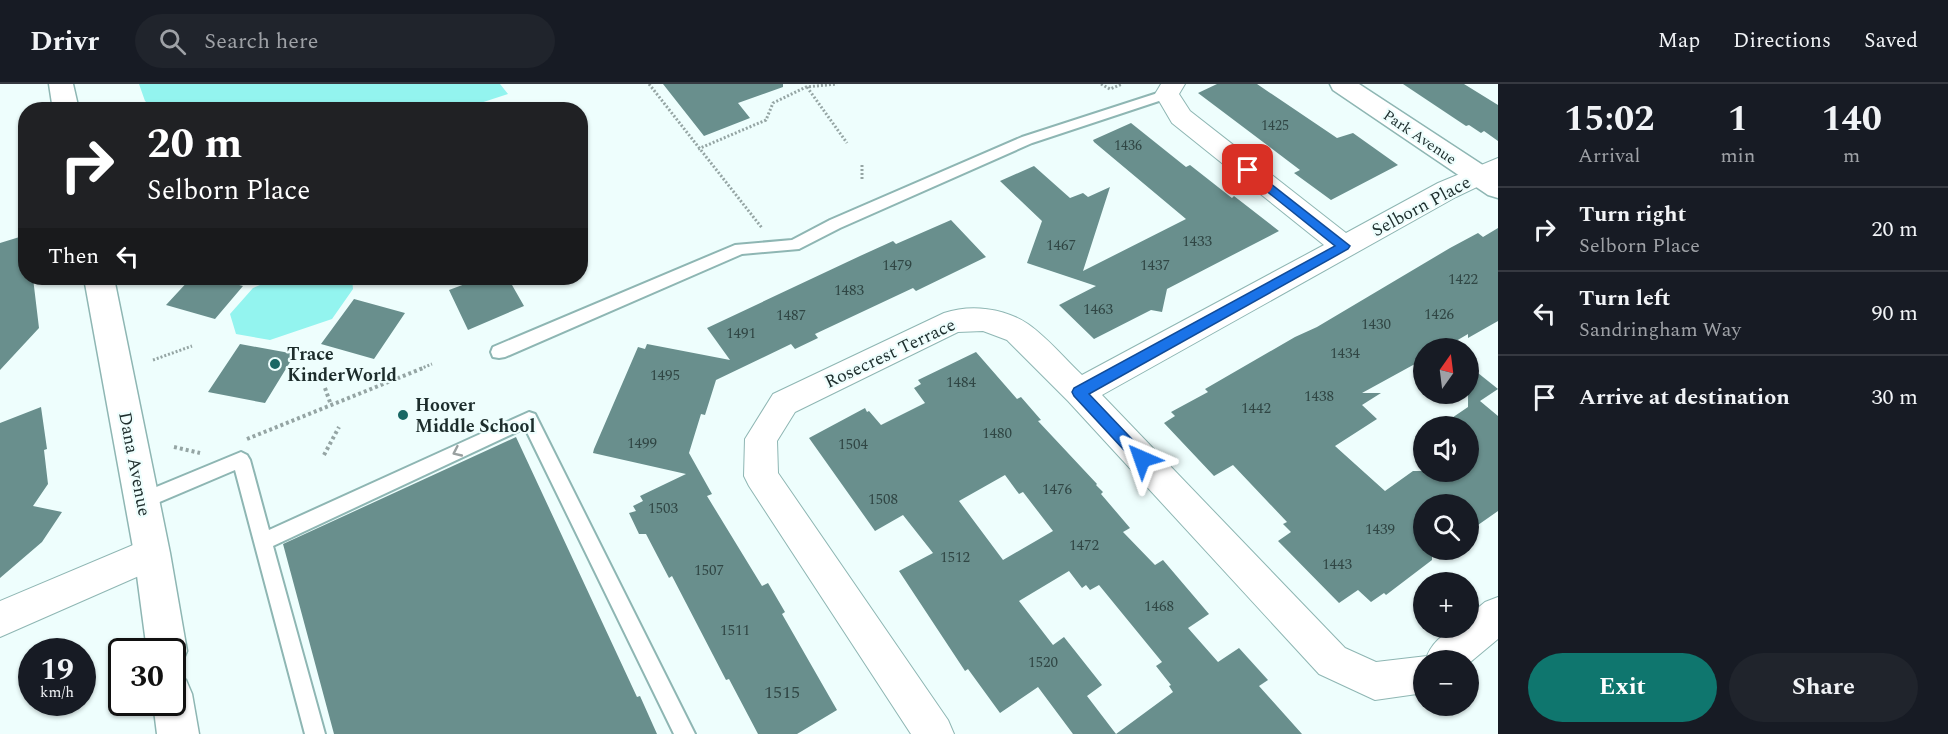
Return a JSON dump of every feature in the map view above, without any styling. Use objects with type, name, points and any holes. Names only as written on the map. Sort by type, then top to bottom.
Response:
[{"type":"street","points":[[60,84],[64,102]]},
{"type":"street","name":"Park Avenue","points":[[1342,84],[1492,177]]},
{"type":"street","points":[[1170,89],[1181,117],[1344,246]]},
{"type":"street","name":"Selborn Place","points":[[1079,392],[1344,246],[1492,177]]},
{"type":"street","name":"Dana Avenue","points":[[100,285],[143,501],[165,638]]},
{"type":"street","name":"Rosecrest Terrace","points":[[934,734],[761,476],[761,439],[784,403],[954,321],[985,319],[1017,332],[1079,392],[1332,661],[1375,681],[1413,676]]},
{"type":"street","points":[[0,619],[152,553]]},
{"type":"street","points":[[1456,650],[1498,615]]},
{"type":"street","points":[[175,716],[178,734]]},
{"type":"lane","points":[[499,352],[740,249],[794,245],[835,224],[1027,140],[1170,89]]},
{"type":"lane","points":[[263,542],[530,419],[685,734]]},
{"type":"lane","points":[[143,501],[241,460],[315,734]]},
{"type":"path","points":[[649,84],[698,149],[778,247]]},
{"type":"path","points":[[698,149],[766,120],[772,103],[806,87],[837,84]]},
{"type":"path","points":[[1101,84],[1110,89],[1122,84]]},
{"type":"path","points":[[806,87],[847,143]]},
{"type":"path","points":[[862,165],[862,181]]},
{"type":"path","points":[[153,360],[192,346]]},
{"type":"path","points":[[243,441],[432,364]]},
{"type":"path","points":[[325,388],[331,405]]},
{"type":"path","points":[[324,455],[339,427]]},
{"type":"shaded area","points":[[139,84],[500,84],[508,94],[484,102],[145,101]]},
{"type":"shaded area","points":[[260,285],[353,285],[353,289],[332,319],[270,340],[236,334],[230,314],[253,288]]},
{"type":"building","points":[[663,84],[783,84],[783,87],[738,103],[750,118],[704,136]]},
{"type":"building","points":[[1217,84],[1257,84],[1337,138],[1353,133],[1398,165],[1331,200],[1294,173],[1300,170],[1198,93]]},
{"type":"building","points":[[1403,84],[1464,84],[1498,105],[1498,141],[1484,131],[1481,133],[1469,125],[1466,126]]},
{"type":"building","points":[[1131,123],[1186,167],[1190,165],[1279,231],[1167,289],[1162,312],[1151,310],[1094,339],[1059,305],[1096,286],[1027,263],[1042,221],[1000,181],[1034,166],[1070,198],[1083,193],[1088,197],[1110,187],[1083,271],[1186,219],[1093,140]]},
{"type":"building","points":[[951,220],[986,257],[916,291],[913,288],[815,334],[818,338],[795,349],[791,344],[716,380],[705,415],[701,414],[689,453],[712,494],[707,496],[762,586],[768,583],[785,612],[782,614],[837,710],[797,734],[758,734],[729,679],[726,680],[672,576],[669,578],[646,534],[639,534],[629,513],[636,511],[633,506],[643,501],[640,496],[686,474],[593,453],[594,449],[638,347],[645,349],[647,344],[730,360],[707,328],[893,241],[896,244]]},
{"type":"building","points":[[1498,228],[1498,321],[1468,338],[1468,334],[1461,338],[1413,338],[1413,365],[1362,393],[1381,393],[1362,405],[1377,419],[1335,446],[1385,491],[1413,471],[1413,482],[1479,482],[1479,416],[1455,416],[1468,407],[1468,404],[1479,404],[1479,374],[1498,389],[1480,401],[1498,416],[1498,511],[1479,524],[1479,494],[1413,494],[1413,560],[1432,560],[1413,572],[1413,574],[1386,595],[1384,593],[1371,602],[1358,590],[1339,603],[1278,541],[1291,532],[1283,524],[1287,522],[1233,465],[1214,476],[1164,423],[1175,416],[1171,412],[1208,392],[1205,389],[1295,337],[1317,327],[1450,248],[1478,233],[1483,237]]},
{"type":"building","points":[[18,237],[18,285],[34,285],[39,328],[0,370],[0,243]]},
{"type":"building","points":[[185,285],[243,286],[215,319],[166,305]]},
{"type":"building","points":[[462,285],[512,285],[524,306],[468,330],[449,290]]},
{"type":"building","points":[[354,299],[405,313],[374,359],[321,344]]},
{"type":"building","points":[[240,344],[295,354],[265,403],[208,392]]},
{"type":"building","points":[[976,352],[1017,399],[1021,397],[1041,420],[1038,421],[1097,484],[1103,492],[1101,494],[1130,528],[1123,532],[1155,565],[1163,560],[1209,614],[1188,628],[1218,662],[1239,648],[1268,680],[1259,686],[1302,734],[1116,734],[1073,734],[1038,687],[1000,713],[968,669],[965,671],[899,571],[933,553],[903,515],[875,531],[809,438],[865,408],[881,425],[925,403],[914,388],[921,384],[918,380]],"holes":[[[1005,475],[1019,494],[1023,492],[1053,531],[1003,560],[959,501]],[[1069,571],[1082,588],[1086,585],[1090,590],[1099,585],[1162,662],[1156,666],[1171,685],[1169,686],[1173,692],[1116,734],[1087,696],[1102,685],[1064,637],[1053,645],[1019,601]]]},
{"type":"building","points":[[41,407],[47,449],[44,450],[48,484],[33,506],[62,512],[42,542],[0,578],[0,423]]},
{"type":"building","points":[[516,437],[637,697],[640,696],[657,734],[334,734],[283,544]]},
{"type":"place","name":"Trace KinderWorld","points":[[275,364]]},
{"type":"place","name":"Hoover Middle School","points":[[403,415]]},
{"type":"route","points":[[1142,459],[1079,392],[1344,246],[1248,170]]}]
